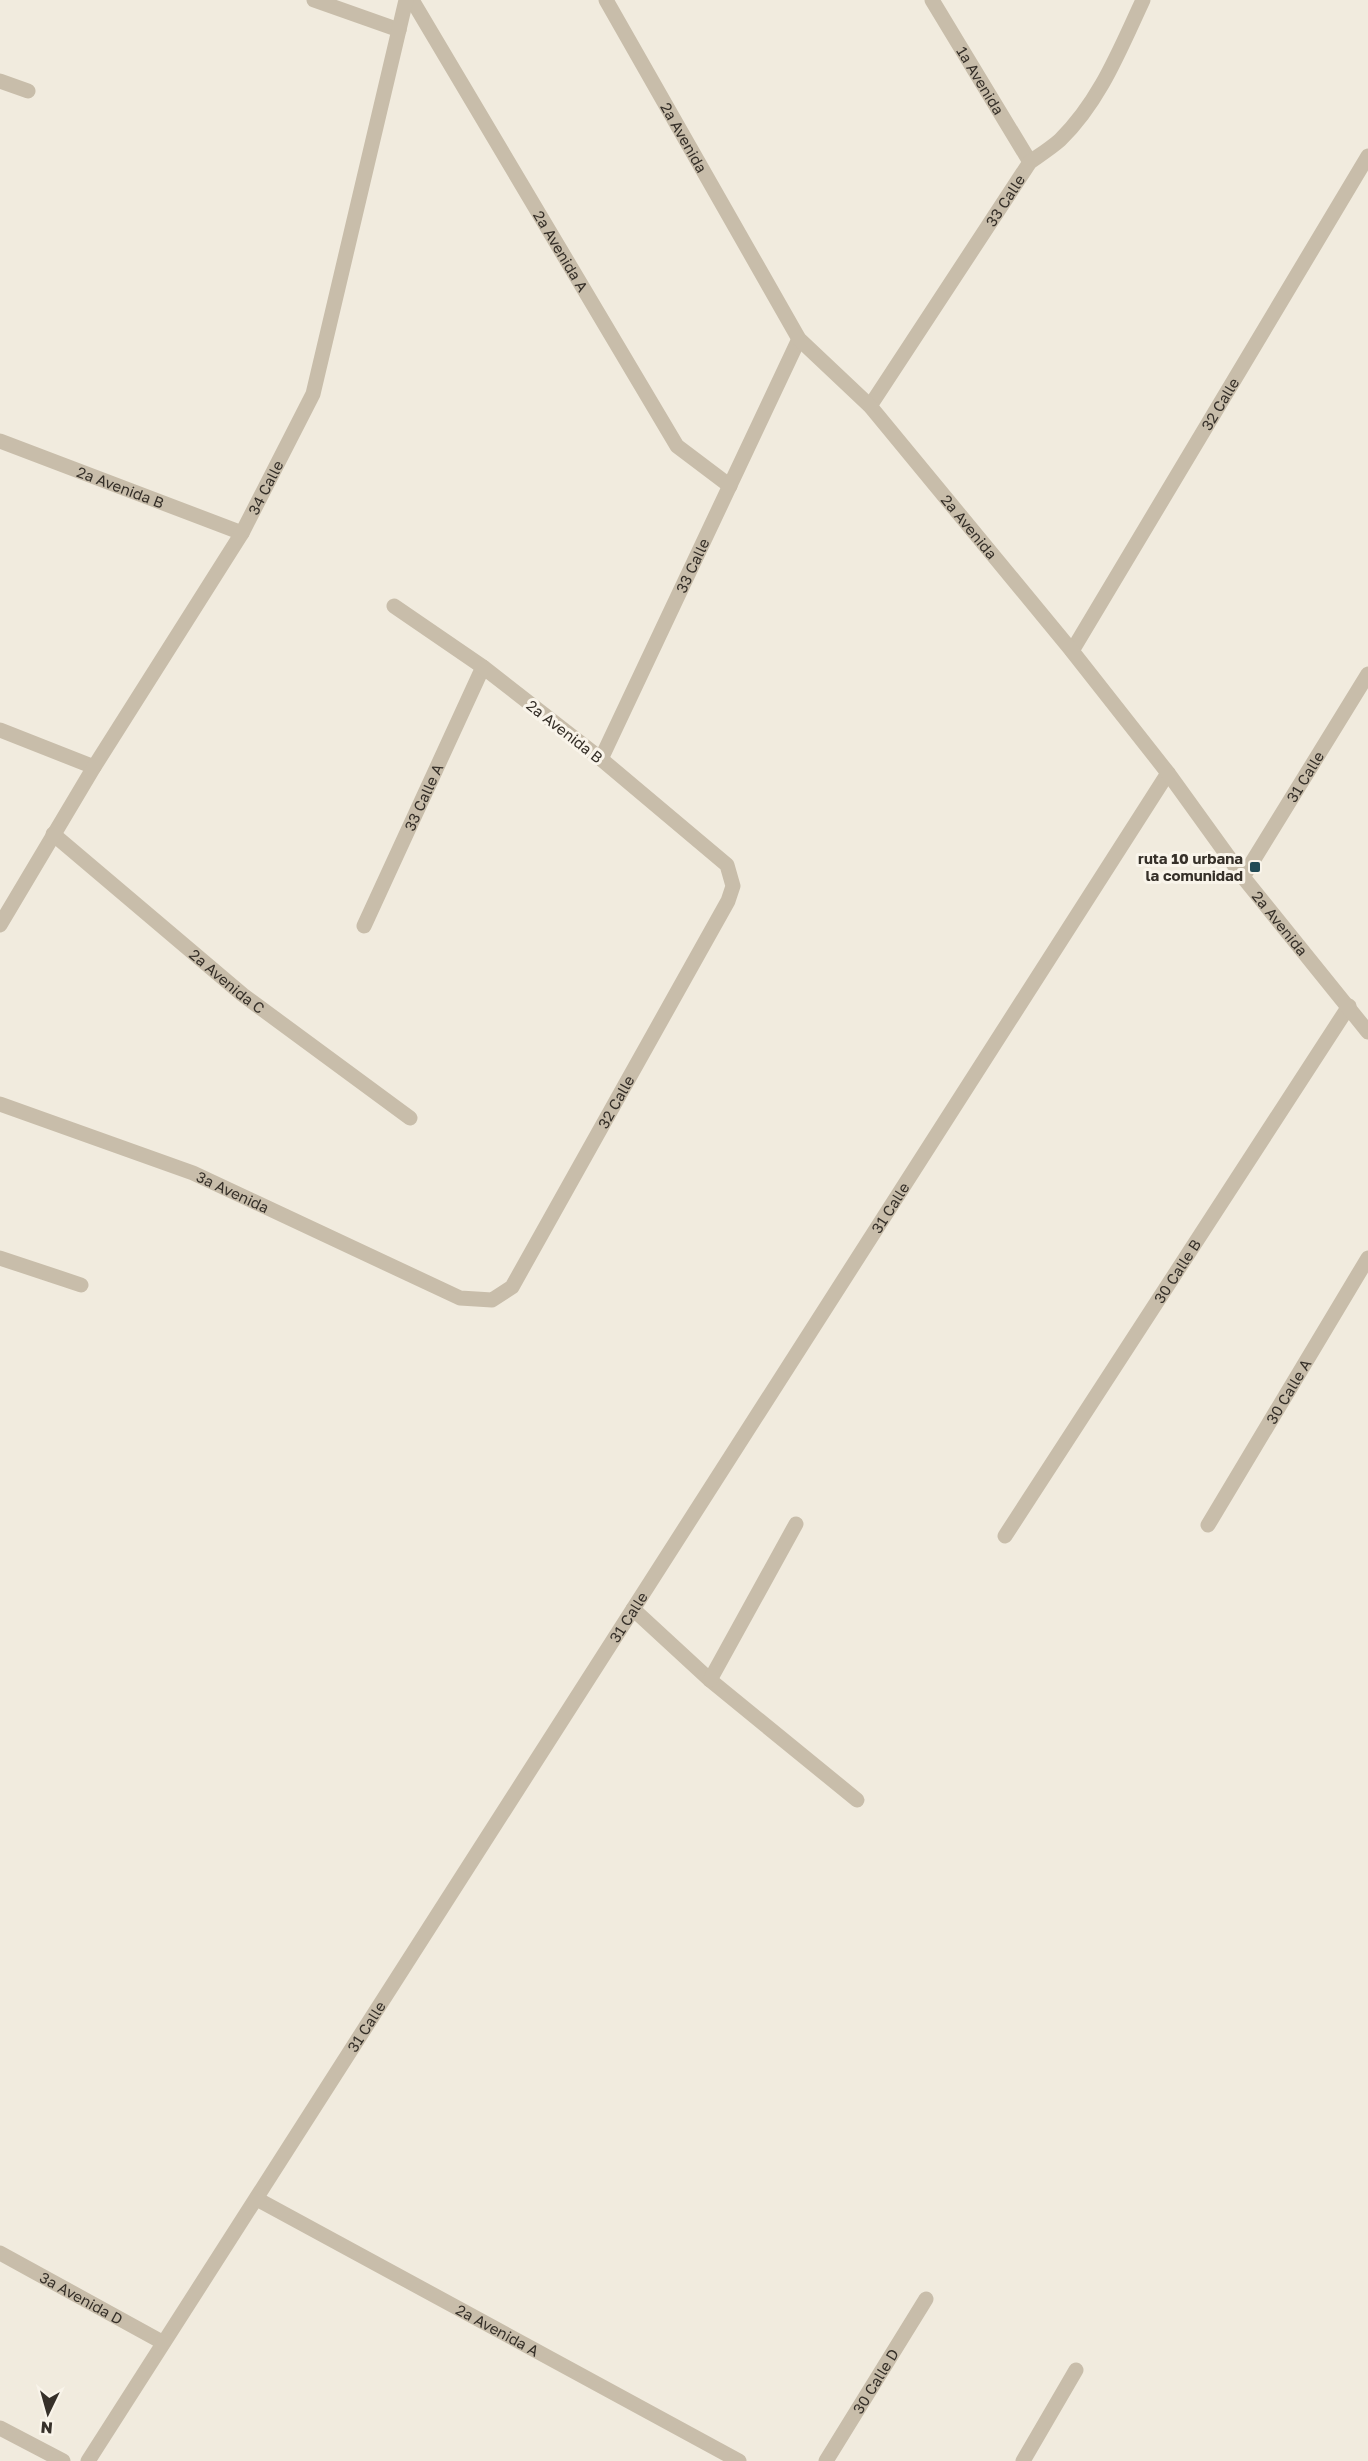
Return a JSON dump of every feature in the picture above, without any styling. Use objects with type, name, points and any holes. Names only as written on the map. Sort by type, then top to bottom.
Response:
[{"type":"street","points":[[314,0],[399,30]]},
{"type":"street","name":"34 Calle","points":[[0,925],[94,766],[242,533],[313,394],[406,0]]},
{"type":"street","name":"2a Avenida A","points":[[412,0],[676,446],[730,486]]},
{"type":"street","name":"2a Avenida","points":[[606,0],[799,339],[870,406],[1072,651],[1168,773],[1243,877],[1368,1032]]},
{"type":"street","name":"1a Avenida","points":[[932,0],[1030,162]]},
{"type":"street","name":"33 Calle","points":[[870,406],[1030,162],[1060,140],[1093,100],[1105,82],[1143,0]]},
{"type":"street","points":[[0,81],[28,91]]},
{"type":"street","name":"32 Calle","points":[[1072,651],[1368,156]]},
{"type":"street","name":"33 Calle","points":[[601,759],[799,339]]},
{"type":"street","name":"2a Avenida B","points":[[0,441],[242,533]]},
{"type":"street","name":"2a Avenida B","points":[[394,606],[483,667],[601,759],[727,865]]},
{"type":"street","name":"33 Calle A","points":[[364,926],[483,667]]},
{"type":"street","name":"31 Calle","points":[[1243,877],[1368,674]]},
{"type":"street","points":[[0,730],[94,766]]},
{"type":"street","name":"31 Calle","points":[[87,2461],[162,2342],[257,2199],[1168,773]]},
{"type":"street","name":"2a Avenida C","points":[[53,834],[243,995],[410,1118]]},
{"type":"street","name":"32 Calle","points":[[460,1298],[492,1300],[512,1287],[728,901],[733,886],[727,865]]},
{"type":"street","name":"30 Calle B","points":[[1005,1536],[1349,1006]]},
{"type":"street","name":"3a Avenida","points":[[0,1104],[193,1173],[460,1298]]},
{"type":"street","points":[[0,1258],[81,1285]]},
{"type":"street","name":"30 Calle A","points":[[1208,1525],[1368,1258]]},
{"type":"street","points":[[710,1680],[796,1524]]},
{"type":"street","points":[[633,1609],[710,1680],[857,1800]]},
{"type":"street","name":"2a Avenida A","points":[[257,2199],[739,2461]]},
{"type":"street","name":"3a Avenida D","points":[[0,2253],[162,2342]]},
{"type":"street","name":"30 Calle D","points":[[826,2461],[926,2299]]},
{"type":"street","points":[[1023,2461],[1076,2370]]},
{"type":"street","points":[[0,2428],[63,2461]]},
{"type":"place","name":"ruta 10 urbana la comunidad","points":[[1255,867]]}]
